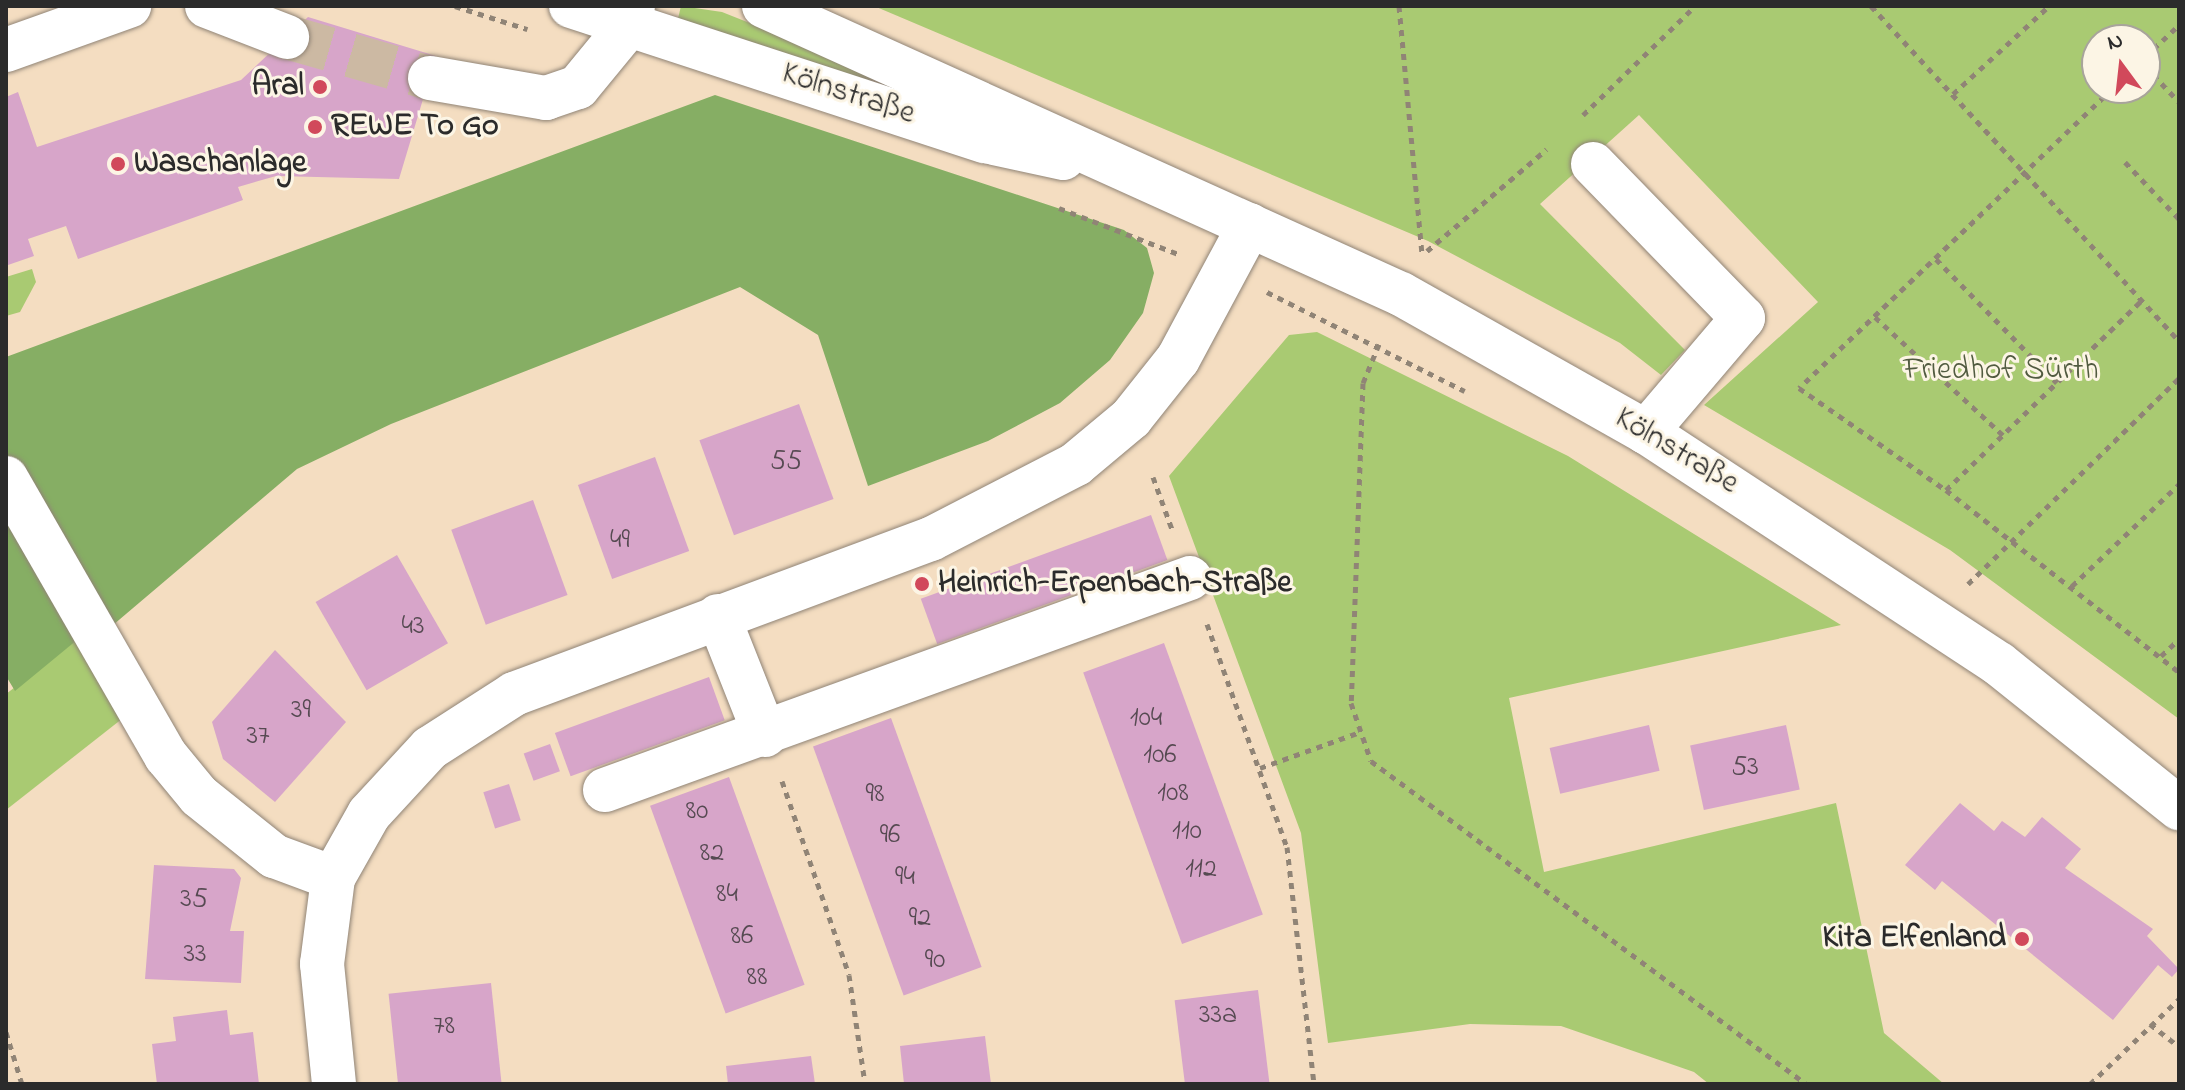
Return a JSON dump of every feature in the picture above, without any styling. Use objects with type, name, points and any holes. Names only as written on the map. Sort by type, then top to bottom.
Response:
[{"type":"street","points":[[6,50],[129,6]]},
{"type":"street","name":"Kölnstraße","points":[[571,6],[631,16],[985,141],[1128,173]]},
{"type":"street","name":"Kölnstraße","points":[[764,6],[1001,108],[1128,173],[1401,294],[1646,432],[1934,619],[2179,808]]},
{"type":"street","points":[[225,9],[287,37]]},
{"type":"street","points":[[430,78],[546,98],[578,87],[631,16]]},
{"type":"street","points":[[1593,164],[1743,318],[1646,432]]},
{"type":"street","points":[[334,1084],[322,964],[333,878],[348,845],[395,784],[472,714],[718,616],[931,539],[1076,464],[1131,418],[1178,359],[1250,225]]},
{"type":"street","points":[[6,478],[166,756],[199,796],[274,856],[333,878]]},
{"type":"street","points":[[605,790],[765,735],[1190,578]]},
{"type":"street","points":[[718,616],[765,735]]},
{"type":"path","points":[[455,6],[531,30]]},
{"type":"path","points":[[1399,6],[1422,253],[1441,245],[1555,142]]},
{"type":"path","points":[[1576,122],[1695,6]]},
{"type":"path","points":[[1871,6],[2027,172],[2179,341]]},
{"type":"path","points":[[1953,94],[2049,6]]},
{"type":"path","points":[[2161,42],[2179,25]]},
{"type":"path","points":[[2161,83],[2179,102]]},
{"type":"path","points":[[2097,104],[1799,388],[1946,490],[2179,672]]},
{"type":"path","points":[[2125,162],[2179,219]]},
{"type":"path","points":[[1052,205],[1226,272],[1475,396]]},
{"type":"path","points":[[1936,259],[2057,383]]},
{"type":"path","points":[[1946,490],[2142,300]]},
{"type":"path","points":[[1875,317],[2003,435]]},
{"type":"path","points":[[1378,346],[1363,383],[1351,703],[1371,761],[1806,1084]]},
{"type":"path","points":[[1934,619],[2179,378]]},
{"type":"path","points":[[1153,477],[1260,768],[1293,877],[1314,1084]]},
{"type":"path","points":[[2072,586],[2179,484]]},
{"type":"path","points":[[2161,656],[2179,639]]},
{"type":"path","points":[[1260,768],[1360,732]]},
{"type":"path","points":[[765,735],[849,975],[865,1084]]},
{"type":"path","points":[[2090,1084],[2179,999]]},
{"type":"path","points":[[2150,1024],[2179,1047]]},
{"type":"path","points":[[6,1032],[22,1084]]},
{"type":"green space","points":[[681,6],[722,12],[873,72],[870,89],[677,23]]},
{"type":"green space","name":"Friedhof Sürth","points":[[874,6],[2179,6],[2179,719],[1950,550],[1704,405],[1818,302],[1639,115],[1540,204],[1685,350],[1661,375],[1620,343],[1428,241]]},
{"type":"green space","points":[[715,95],[1124,230],[1147,248],[1154,273],[1143,313],[1110,360],[1060,403],[988,441],[868,486],[818,335],[740,287],[391,424],[297,469],[113,625],[83,635],[15,691],[6,676],[6,357]]},
{"type":"green space","points":[[32,269],[36,282],[20,312],[6,316],[6,277]]},
{"type":"green space","points":[[1317,332],[1568,456],[1841,625],[1509,698],[1544,872],[1836,803],[1884,1033],[1944,1084],[1709,1084],[1694,1072],[1561,1026],[1470,1024],[1328,1043],[1301,833],[1169,476],[1289,335]]},
{"type":"green space","points":[[83,635],[132,711],[6,810],[6,694]]},
{"type":"building","points":[[308,17],[436,56],[399,179],[276,176],[238,187],[243,200],[78,259],[66,226],[28,239],[34,256],[8,265],[6,97],[18,92],[37,147],[241,80]]},
{"type":"building","points":[[799,404],[834,499],[734,535],[699,440]]},
{"type":"building","points":[[655,457],[689,551],[612,579],[578,485]]},
{"type":"building","points":[[533,500],[568,595],[486,625],[451,530]]},
{"type":"building","points":[[1151,515],[1167,560],[937,644],[921,599]]},
{"type":"building","points":[[397,555],[448,643],[367,690],[316,602]]},
{"type":"building","points":[[1164,643],[1263,915],[1182,944],[1083,672]]},
{"type":"building","points":[[275,650],[346,722],[275,802],[223,759],[212,722]]},
{"type":"building","points":[[709,677],[725,720],[571,776],[555,733]]},
{"type":"building","points":[[891,718],[982,967],[904,995],[813,746]]},
{"type":"building","points":[[1649,725],[1660,771],[1560,794],[1550,748]]},
{"type":"building","points":[[1786,725],[1800,790],[1704,810],[1690,745]]},
{"type":"building","points":[[550,744],[560,771],[534,781],[524,754]]},
{"type":"building","points":[[729,777],[805,985],[726,1013],[650,806]]},
{"type":"building","points":[[509,784],[521,820],[495,828],[483,792]]},
{"type":"building","points":[[1960,803],[1994,831],[2002,821],[2025,837],[2042,817],[2081,849],[2065,868],[2153,929],[2147,936],[2179,969],[2172,977],[2158,965],[2113,1020],[1942,881],[1935,890],[1905,865]]},
{"type":"building","points":[[154,865],[234,869],[241,878],[230,931],[244,931],[241,983],[145,979]]},
{"type":"building","points":[[491,983],[502,1084],[398,1084],[389,994]]},
{"type":"building","points":[[1258,990],[1270,1084],[1185,1084],[1175,1000]]},
{"type":"building","points":[[227,1010],[230,1035],[253,1032],[259,1084],[157,1084],[152,1044],[176,1041],[173,1017]]},
{"type":"building","points":[[985,1036],[991,1084],[904,1084],[900,1046]]},
{"type":"building","points":[[811,1056],[815,1084],[728,1084],[726,1066]]},
{"type":"tunnel","points":[[287,37],[430,78]]},
{"type":"place","name":"Aral","points":[[320,87]]},
{"type":"place","name":"REWE To Go","points":[[315,127]]},
{"type":"place","name":"Waschanlage","points":[[118,164]]},
{"type":"place","name":"Heinrich-Erpenbach-Straße","points":[[922,584]]},
{"type":"place","name":"Kita Elfenland","points":[[2022,939]]}]
